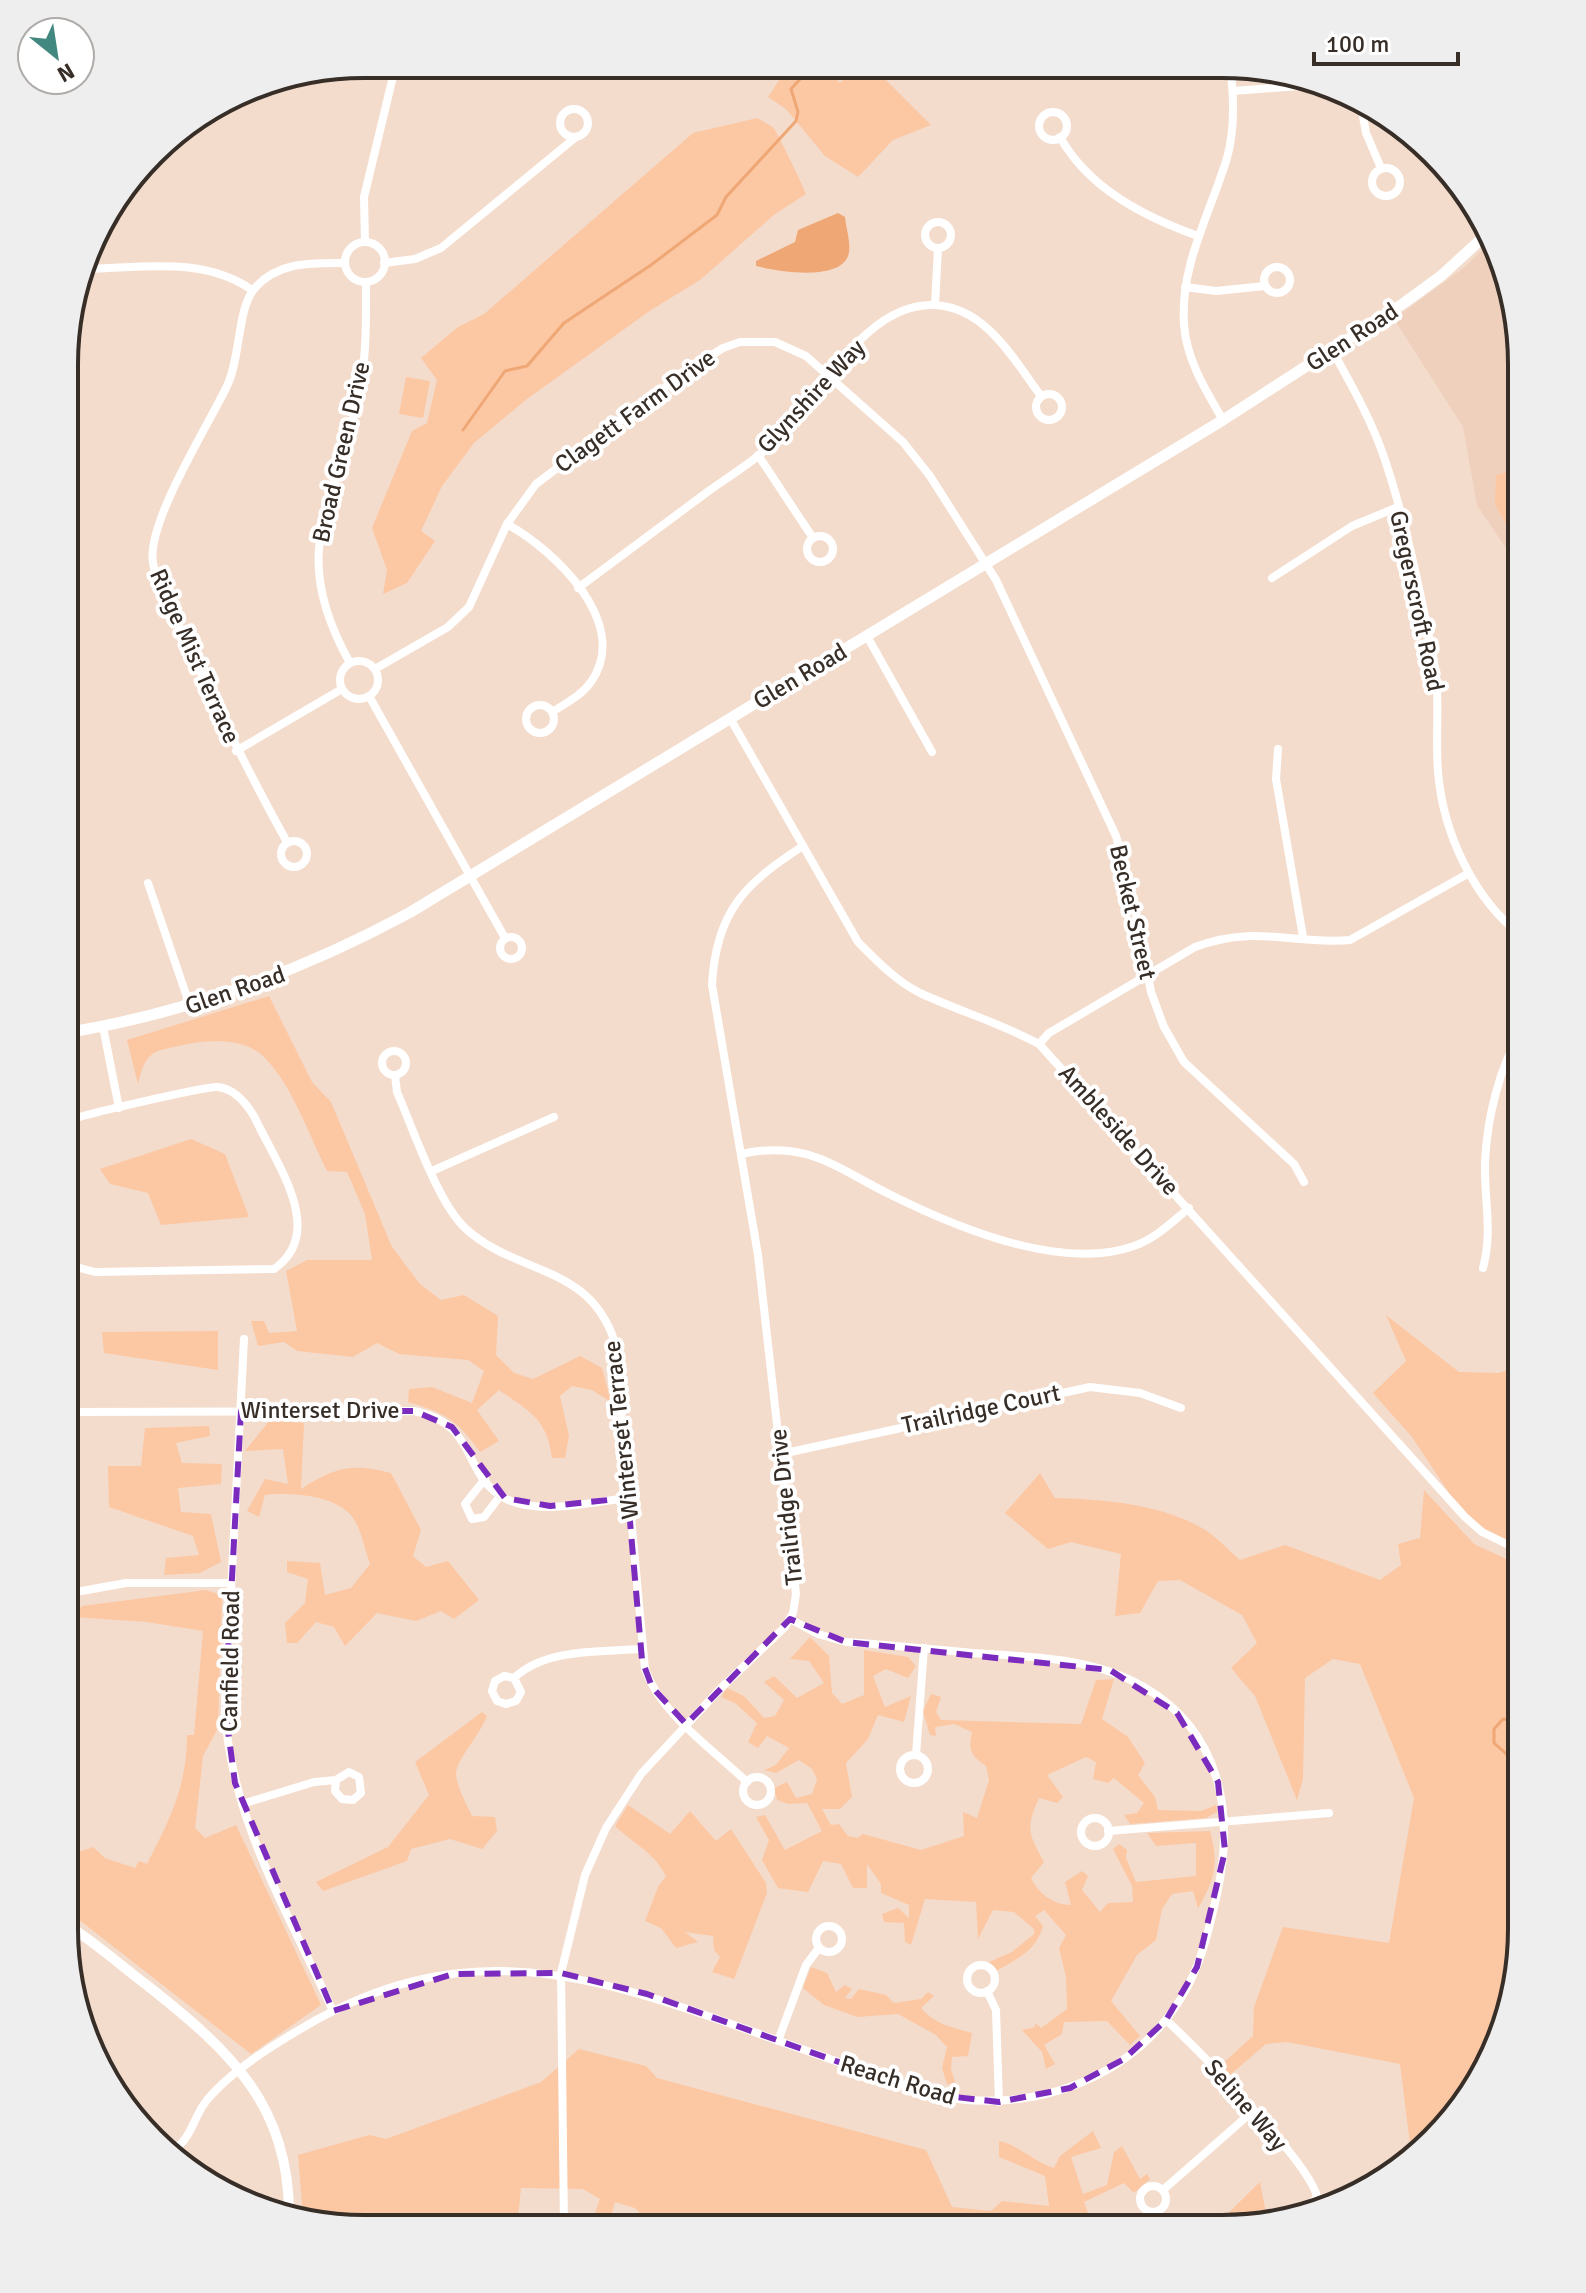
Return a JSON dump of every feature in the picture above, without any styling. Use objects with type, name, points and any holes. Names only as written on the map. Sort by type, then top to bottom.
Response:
[{"type":"main road","name":"Glen Road","points":[[78,1031],[190,1006],[269,980],[343,948],[471,877],[1223,420],[1441,276],[1480,240]]},
{"type":"street","points":[[1223,420],[1200,380],[1188,349],[1184,325],[1185,287],[1198,236],[1228,155],[1231,78]]},
{"type":"street","points":[[365,242],[364,197],[392,79]]},
{"type":"street","points":[[1233,91],[1291,87]]},
{"type":"street","points":[[1363,115],[1366,133],[1381,168]]},
{"type":"street","points":[[384,263],[415,259],[441,248],[576,137]]},
{"type":"street","points":[[1060,137],[1069,154],[1129,206],[1152,219],[1198,236]]},
{"type":"street","points":[[365,242],[377,246],[384,263],[379,276],[366,282],[349,275],[345,263],[348,251],[365,242]]},
{"type":"street","points":[[938,248],[935,305],[959,311],[987,327],[1041,396]]},
{"type":"street","points":[[94,269],[194,266],[229,274],[252,290],[266,278],[291,265],[345,263]]},
{"type":"street","name":"Broad Green Drive","points":[[350,663],[326,618],[316,560],[324,508],[359,396],[366,282]]},
{"type":"street","points":[[1185,287],[1216,291],[1265,286]]},
{"type":"street","name":"Ridge Mist Terrace","points":[[252,290],[243,315],[235,369],[160,520],[152,551],[159,582],[236,751],[287,842]]},
{"type":"street","name":"Glynshire Way","points":[[578,588],[785,432],[864,338],[889,317],[905,310],[935,305]]},
{"type":"street","name":"Clagett Farm Drive","points":[[375,669],[460,618],[481,586],[507,524],[521,501],[546,476],[723,348],[750,341],[775,342],[806,356],[879,418],[930,476],[986,565]]},
{"type":"street","name":"Gregerscroft Road","points":[[1332,350],[1374,431],[1398,507],[1434,658],[1443,800],[1448,825],[1469,873],[1486,899],[1508,922]]},
{"type":"street","points":[[758,455],[813,538]]},
{"type":"street","points":[[1272,578],[1352,526],[1398,507]]},
{"type":"street","points":[[507,524],[544,546],[578,588],[600,622],[603,654],[591,682],[580,694],[552,712]]},
{"type":"street","name":"Becket Street","points":[[986,565],[996,580],[1116,836],[1132,894],[1148,974],[1164,1027],[1184,1062],[1294,1164],[1304,1182]]},
{"type":"street","points":[[867,636],[932,752]]},
{"type":"street","points":[[363,661],[375,669],[378,684],[369,696],[353,698],[342,689],[340,674],[350,663],[363,661]]},
{"type":"street","points":[[236,751],[342,689]]},
{"type":"street","points":[[369,696],[505,938]]},
{"type":"street","name":"Ambleside Drive","points":[[730,718],[858,942],[888,971],[918,992],[1005,1026],[1039,1044],[1465,1517],[1482,1532],[1508,1545]]},
{"type":"street","points":[[1278,749],[1276,779],[1303,937]]},
{"type":"street","name":"Trailridge Drive","points":[[564,2215],[561,1973],[576,1902],[593,1854],[625,1796],[686,1724],[790,1619],[796,1582],[758,1255],[715,1013],[714,954],[721,926],[740,895],[762,872],[803,846]]},
{"type":"street","points":[[1039,1044],[1049,1033],[1148,974],[1215,940],[1257,933],[1350,940],[1469,873]]},
{"type":"street","points":[[148,883],[190,1006]]},
{"type":"street","points":[[103,1027],[119,1108]]},
{"type":"street","points":[[1483,1268],[1490,1239],[1486,1195],[1488,1132],[1508,1060]]},
{"type":"street","name":"Winterset Terrace","points":[[395,1075],[397,1092],[447,1204],[468,1231],[574,1284],[595,1302],[609,1324],[615,1343],[641,1649],[652,1687],[747,1782]]},
{"type":"street","points":[[78,1117],[204,1088],[218,1087],[238,1096],[255,1118],[296,1208],[299,1236],[288,1259],[274,1269],[95,1272],[78,1267]]},
{"type":"street","points":[[432,1171],[554,1117]]},
{"type":"street","points":[[741,1154],[770,1148],[806,1152],[952,1224],[1011,1242],[1073,1253],[1101,1254],[1136,1246],[1160,1233],[1189,1208]]},
{"type":"street","name":"Canfield Road","points":[[244,1339],[226,1724],[242,1804],[333,2011]]},
{"type":"street","name":"Trailridge Court","points":[[781,1454],[1090,1387],[1140,1393],[1181,1408]]},
{"type":"street","name":"Winterset Drive","points":[[78,1412],[424,1413],[446,1423],[459,1435],[485,1479],[501,1495]]},
{"type":"street","points":[[485,1479],[465,1504],[472,1519],[484,1517],[501,1495],[535,1505],[628,1498]]},
{"type":"street","points":[[78,1592],[126,1583],[231,1583]]},
{"type":"street","name":"Reach Road","points":[[178,2146],[193,2131],[204,2103],[272,2047],[333,2011],[382,1991],[453,1974],[504,1971],[561,1973],[647,1994],[929,2094],[969,2102],[1044,2096],[1087,2081],[1124,2059],[1166,2020],[1187,1986],[1205,1945],[1222,1871],[1226,1822],[1218,1782],[1196,1737],[1177,1713],[1145,1688],[1093,1665],[831,1639],[790,1619]]},
{"type":"street","points":[[916,1755],[924,1648]]},
{"type":"street","points":[[514,1678],[535,1663],[565,1655],[641,1649]]},
{"type":"street","points":[[242,1804],[314,1782],[336,1780]]},
{"type":"street","points":[[1108,1831],[1329,1813]]},
{"type":"street","points":[[78,1934],[201,2028],[242,2070],[262,2101],[276,2134],[287,2180],[288,2205]]},
{"type":"street","points":[[778,2041],[806,1965],[819,1948]]},
{"type":"street","points":[[987,1991],[996,2010],[999,2102]]},
{"type":"street","name":"Seline Way","points":[[1166,2020],[1195,2045],[1253,2111],[1310,2178],[1317,2197]]},
{"type":"street","points":[[1163,2190],[1253,2111]]},
{"type":"highlighted area","points":[[241,1411],[414,1411],[452,1427],[505,1498],[550,1506],[628,1498],[642,1660],[652,1687],[686,1724],[790,1619],[846,1642],[1110,1670],[1177,1713],[1218,1782],[1225,1851],[1197,1967],[1166,2020],[1124,2059],[1070,2088],[999,2102],[929,2094],[647,1994],[561,1973],[453,1974],[333,2011],[235,1783],[225,1708]]},
{"type":"shaded area","points":[[835,78],[840,83],[845,78],[884,78],[931,125],[893,140],[858,177],[825,156],[786,109],[768,97],[780,79]]},
{"type":"shaded area","points":[[757,118],[776,133],[806,194],[775,214],[700,280],[651,310],[527,399],[474,443],[442,486],[421,531],[435,541],[407,583],[383,594],[387,570],[372,528],[412,431],[427,423],[437,380],[421,358],[458,327],[484,314],[693,133]]},
{"type":"shaded area","points":[[838,213],[845,217],[849,242],[848,256],[842,264],[820,272],[806,273],[756,266],[756,261],[795,242],[798,230]]},
{"type":"shaded area","points":[[1483,249],[1493,272],[1506,327],[1508,551],[1477,505],[1463,427],[1394,319],[1465,267]]},
{"type":"shaded area","points":[[406,377],[430,381],[423,418],[399,414]]},
{"type":"shaded area","points":[[1508,472],[1508,527],[1495,505],[1496,475]]},
{"type":"shaded area","points":[[269,996],[312,1082],[331,1102],[392,1247],[420,1284],[441,1300],[464,1295],[498,1316],[496,1355],[514,1373],[533,1379],[580,1356],[602,1368],[611,1402],[592,1390],[572,1386],[560,1396],[569,1436],[565,1458],[552,1458],[550,1444],[541,1424],[528,1410],[499,1390],[477,1410],[499,1441],[480,1452],[450,1419],[408,1402],[409,1389],[432,1387],[472,1403],[484,1371],[468,1360],[399,1354],[377,1343],[353,1357],[297,1351],[284,1342],[258,1346],[251,1321],[264,1321],[269,1333],[297,1331],[286,1271],[307,1260],[372,1260],[365,1214],[347,1172],[327,1171],[284,1083],[257,1051],[237,1043],[215,1041],[164,1049],[147,1059],[138,1084],[127,1040]]},
{"type":"shaded area","points":[[191,1139],[225,1154],[249,1217],[161,1225],[148,1193],[110,1184],[100,1169]]},
{"type":"shaded area","points":[[1386,1315],[1459,1372],[1498,1373],[1508,1370],[1508,1543],[1465,1517],[1412,1437],[1373,1393],[1406,1361]]},
{"type":"shaded area","points":[[218,1331],[218,1370],[104,1353],[102,1332]]},
{"type":"shaded area","points":[[270,1420],[304,1423],[301,1489],[344,1469],[365,1468],[391,1473],[421,1530],[413,1556],[426,1567],[448,1561],[479,1600],[454,1619],[441,1611],[416,1621],[377,1613],[345,1646],[334,1627],[316,1622],[297,1643],[287,1643],[285,1623],[305,1603],[308,1579],[287,1572],[287,1561],[320,1563],[325,1595],[351,1588],[370,1564],[355,1521],[339,1506],[301,1495],[265,1495],[259,1517],[247,1511],[265,1479],[288,1484],[283,1449],[245,1451]]},
{"type":"shaded area","points":[[209,1426],[210,1436],[176,1443],[182,1463],[222,1464],[221,1484],[178,1488],[181,1512],[211,1514],[221,1562],[200,1573],[164,1575],[166,1558],[199,1555],[193,1536],[109,1507],[108,1466],[141,1466],[145,1428]]},
{"type":"shaded area","points":[[1040,1473],[1055,1498],[1111,1502],[1168,1513],[1207,1531],[1240,1560],[1285,1545],[1380,1580],[1401,1565],[1398,1544],[1420,1538],[1424,1490],[1474,1544],[1508,1560],[1508,1929],[1503,1985],[1493,2021],[1470,2072],[1437,2118],[1410,2145],[1400,2064],[1287,2042],[1266,2044],[1230,2075],[1221,2065],[1253,2036],[1254,2007],[1283,1927],[1389,1943],[1414,1798],[1360,1664],[1333,1659],[1305,1678],[1303,1779],[1297,1800],[1255,1696],[1231,1668],[1257,1643],[1242,1615],[1180,1580],[1158,1581],[1140,1613],[1115,1616],[1121,1554],[1071,1542],[1048,1549],[1005,1513]]},
{"type":"shaded area","points":[[206,1590],[222,1595],[218,1728],[203,1756],[195,1828],[205,1838],[236,1825],[321,2005],[251,2054],[78,1919],[78,1852],[93,1847],[105,1858],[135,1868],[139,1861],[147,1864],[170,1817],[184,1770],[187,1735],[194,1735],[203,1631],[147,1622],[78,1617],[82,1606]]},
{"type":"shaded area","points":[[810,1637],[829,1656],[832,1693],[842,1704],[864,1695],[864,1650],[908,1657],[916,1666],[908,1678],[886,1669],[873,1676],[885,1707],[911,1696],[904,1722],[878,1715],[868,1739],[846,1763],[852,1797],[840,1809],[822,1809],[831,1825],[839,1824],[848,1836],[858,1838],[863,1834],[921,1850],[964,1836],[963,1812],[977,1818],[989,1780],[986,1766],[972,1752],[972,1732],[954,1724],[935,1727],[936,1736],[930,1735],[923,1711],[931,1694],[941,1697],[936,1712],[941,1720],[1081,1724],[1096,1680],[1114,1679],[1102,1719],[1128,1737],[1145,1763],[1138,1775],[1155,1797],[1158,1810],[1201,1811],[1216,1805],[1217,1812],[1206,1818],[1130,1824],[1124,1815],[1137,1813],[1144,1803],[1114,1778],[1108,1783],[1093,1779],[1096,1762],[1086,1757],[1047,1775],[1063,1797],[1057,1803],[1039,1798],[1030,1824],[1035,1845],[1044,1862],[1031,1878],[1042,1893],[1052,1900],[1071,1905],[1065,1882],[1082,1871],[1088,1876],[1082,1890],[1100,1912],[1108,1903],[1133,1902],[1132,1886],[1113,1849],[1119,1844],[1127,1850],[1126,1858],[1136,1882],[1196,1876],[1196,1843],[1156,1846],[1147,1833],[1210,1831],[1214,1871],[1198,1908],[1193,1891],[1172,1894],[1162,1909],[1156,1940],[1137,1955],[1111,2001],[1140,2036],[1130,2045],[1107,2021],[1064,2022],[1062,2034],[1044,2045],[1055,2064],[1046,2069],[1042,2052],[1022,2030],[1035,2027],[1035,2023],[1041,2028],[1067,2009],[1066,1977],[1059,1948],[1066,1935],[1044,1910],[1035,1916],[1043,1926],[1036,1942],[1025,1953],[996,1971],[989,1962],[1012,1952],[1034,1934],[1034,1929],[1014,1912],[993,1910],[978,1939],[976,1902],[925,1899],[911,1945],[905,1942],[904,1923],[884,1922],[882,1914],[898,1908],[909,1918],[909,1905],[881,1893],[881,1884],[867,1864],[867,1888],[853,1888],[841,1864],[823,1861],[808,1892],[778,1888],[762,1860],[769,1840],[756,1817],[765,1815],[785,1850],[822,1831],[807,1803],[788,1804],[777,1800],[774,1788],[787,1782],[796,1798],[812,1794],[817,1779],[812,1769],[799,1760],[776,1773],[764,1770],[776,1765],[789,1748],[767,1736],[758,1748],[748,1742],[757,1723],[735,1703],[721,1697],[727,1688],[744,1696],[764,1718],[775,1716],[784,1700],[764,1682],[774,1676],[797,1698],[824,1683],[809,1661],[790,1659]]},
{"type":"shaded area","points":[[482,1712],[487,1716],[457,1767],[456,1778],[472,1816],[495,1817],[497,1831],[482,1849],[450,1839],[411,1849],[407,1861],[323,1891],[316,1882],[388,1847],[429,1795],[415,1762]]},
{"type":"shaded area","points":[[628,1805],[670,1834],[690,1811],[716,1841],[731,1829],[766,1883],[767,1893],[734,1979],[712,1972],[720,1957],[714,1950],[713,1936],[685,1932],[698,1942],[676,1948],[661,1928],[645,1921],[658,1887],[666,1876],[649,1854],[615,1826]]},
{"type":"shaded area","points":[[811,1967],[827,1973],[836,1992],[845,1985],[852,1989],[845,1998],[851,1999],[859,1989],[886,1995],[894,2003],[921,1999],[928,1992],[934,1996],[921,2008],[927,2014],[945,2025],[972,2033],[968,2056],[952,2057],[951,2069],[956,2085],[947,2084],[942,2068],[947,2047],[936,2035],[898,2014],[857,2017],[824,2005],[803,1988]]},
{"type":"shaded area","points":[[579,2049],[646,2066],[657,2078],[926,2150],[952,2207],[991,2211],[1002,2201],[1049,2206],[1045,2176],[999,2157],[999,2141],[1054,2168],[1060,2156],[1093,2131],[1101,2148],[1071,2157],[1083,2194],[1107,2185],[1114,2152],[1122,2146],[1140,2179],[1147,2174],[1150,2179],[1134,2193],[1124,2183],[1084,2202],[1089,2215],[642,2215],[635,2208],[615,2202],[611,2215],[594,2215],[600,2199],[583,2189],[521,2188],[518,2215],[364,2215],[302,2208],[298,2155],[369,2135],[386,2139],[541,2082]]},
{"type":"shaded area","points":[[1260,2182],[1266,2212],[1227,2215]]},
{"type":"waterway","points":[[463,430],[505,371],[527,366],[564,323],[651,265],[717,215],[726,197],[796,121],[798,112],[791,89],[801,78]]},
{"type":"waterway","points":[[1508,1720],[1503,1719],[1494,1729],[1494,1743],[1508,1755]]}]
